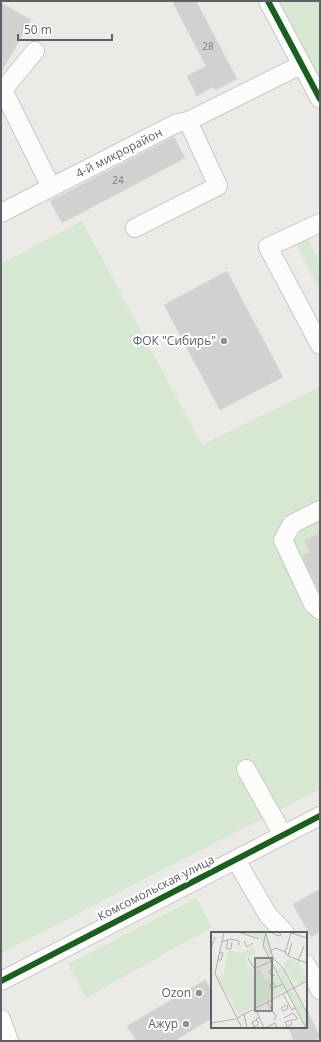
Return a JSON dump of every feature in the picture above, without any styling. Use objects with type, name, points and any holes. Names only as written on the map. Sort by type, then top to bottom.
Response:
[{"type":"street","points":[[268,1],[320,99]]},
{"type":"street","points":[[36,51],[3,90],[51,187]]},
{"type":"street","name":"4-й микрорайон","points":[[1,213],[177,123],[188,121],[301,65]]},
{"type":"street","points":[[135,228],[218,186],[188,121]]},
{"type":"street","points":[[320,223],[268,247],[320,346]]},
{"type":"street","points":[[320,510],[292,524],[283,540],[313,604],[320,610]]},
{"type":"street","points":[[246,769],[283,835]]},
{"type":"street","name":"Комсомольская улица","points":[[1,981],[320,816]]},
{"type":"street","points":[[236,860],[268,915],[284,932]]},
{"type":"street","points":[[307,966],[320,990]]},
{"type":"street","points":[[1,1018],[9,1041]]},
{"type":"green space","points":[[276,1],[320,1],[320,83]]},
{"type":"green space","points":[[82,221],[202,445],[320,387],[320,789],[1,953],[1,264]]},
{"type":"green space","points":[[307,238],[320,262],[320,291],[296,243]]},
{"type":"green space","points":[[196,898],[212,927],[86,998],[68,964]]},
{"type":"building","points":[[172,1],[196,1],[237,79],[215,90],[213,87],[197,96],[187,76],[206,66]]},
{"type":"building","points":[[1,3],[31,20],[1,72]]},
{"type":"building","points":[[174,137],[185,158],[62,223],[50,201]]},
{"type":"building","name":"ФОК \"Сибирь\"","points":[[227,271],[283,377],[220,410],[164,305]]},
{"type":"building","points":[[320,533],[320,594],[302,556],[310,552],[304,541]]},
{"type":"building","points":[[320,889],[320,932],[311,937],[293,904]]},
{"type":"building","points":[[205,980],[211,989],[211,1019],[174,1041],[136,1041],[127,1026]]},
{"type":"building","points":[[307,1010],[320,1037],[313,1041],[294,1041],[288,1028],[307,1028]]},
{"type":"cycle path","points":[[268,1],[320,99]]},
{"type":"cycle path","points":[[1,981],[320,816]]},
{"type":"place","name":"ФОК \"Сибирь\"","points":[[224,341]]},
{"type":"place","name":"Ozon","points":[[199,993]]},
{"type":"place","name":"Ажур","points":[[186,1024]]}]
